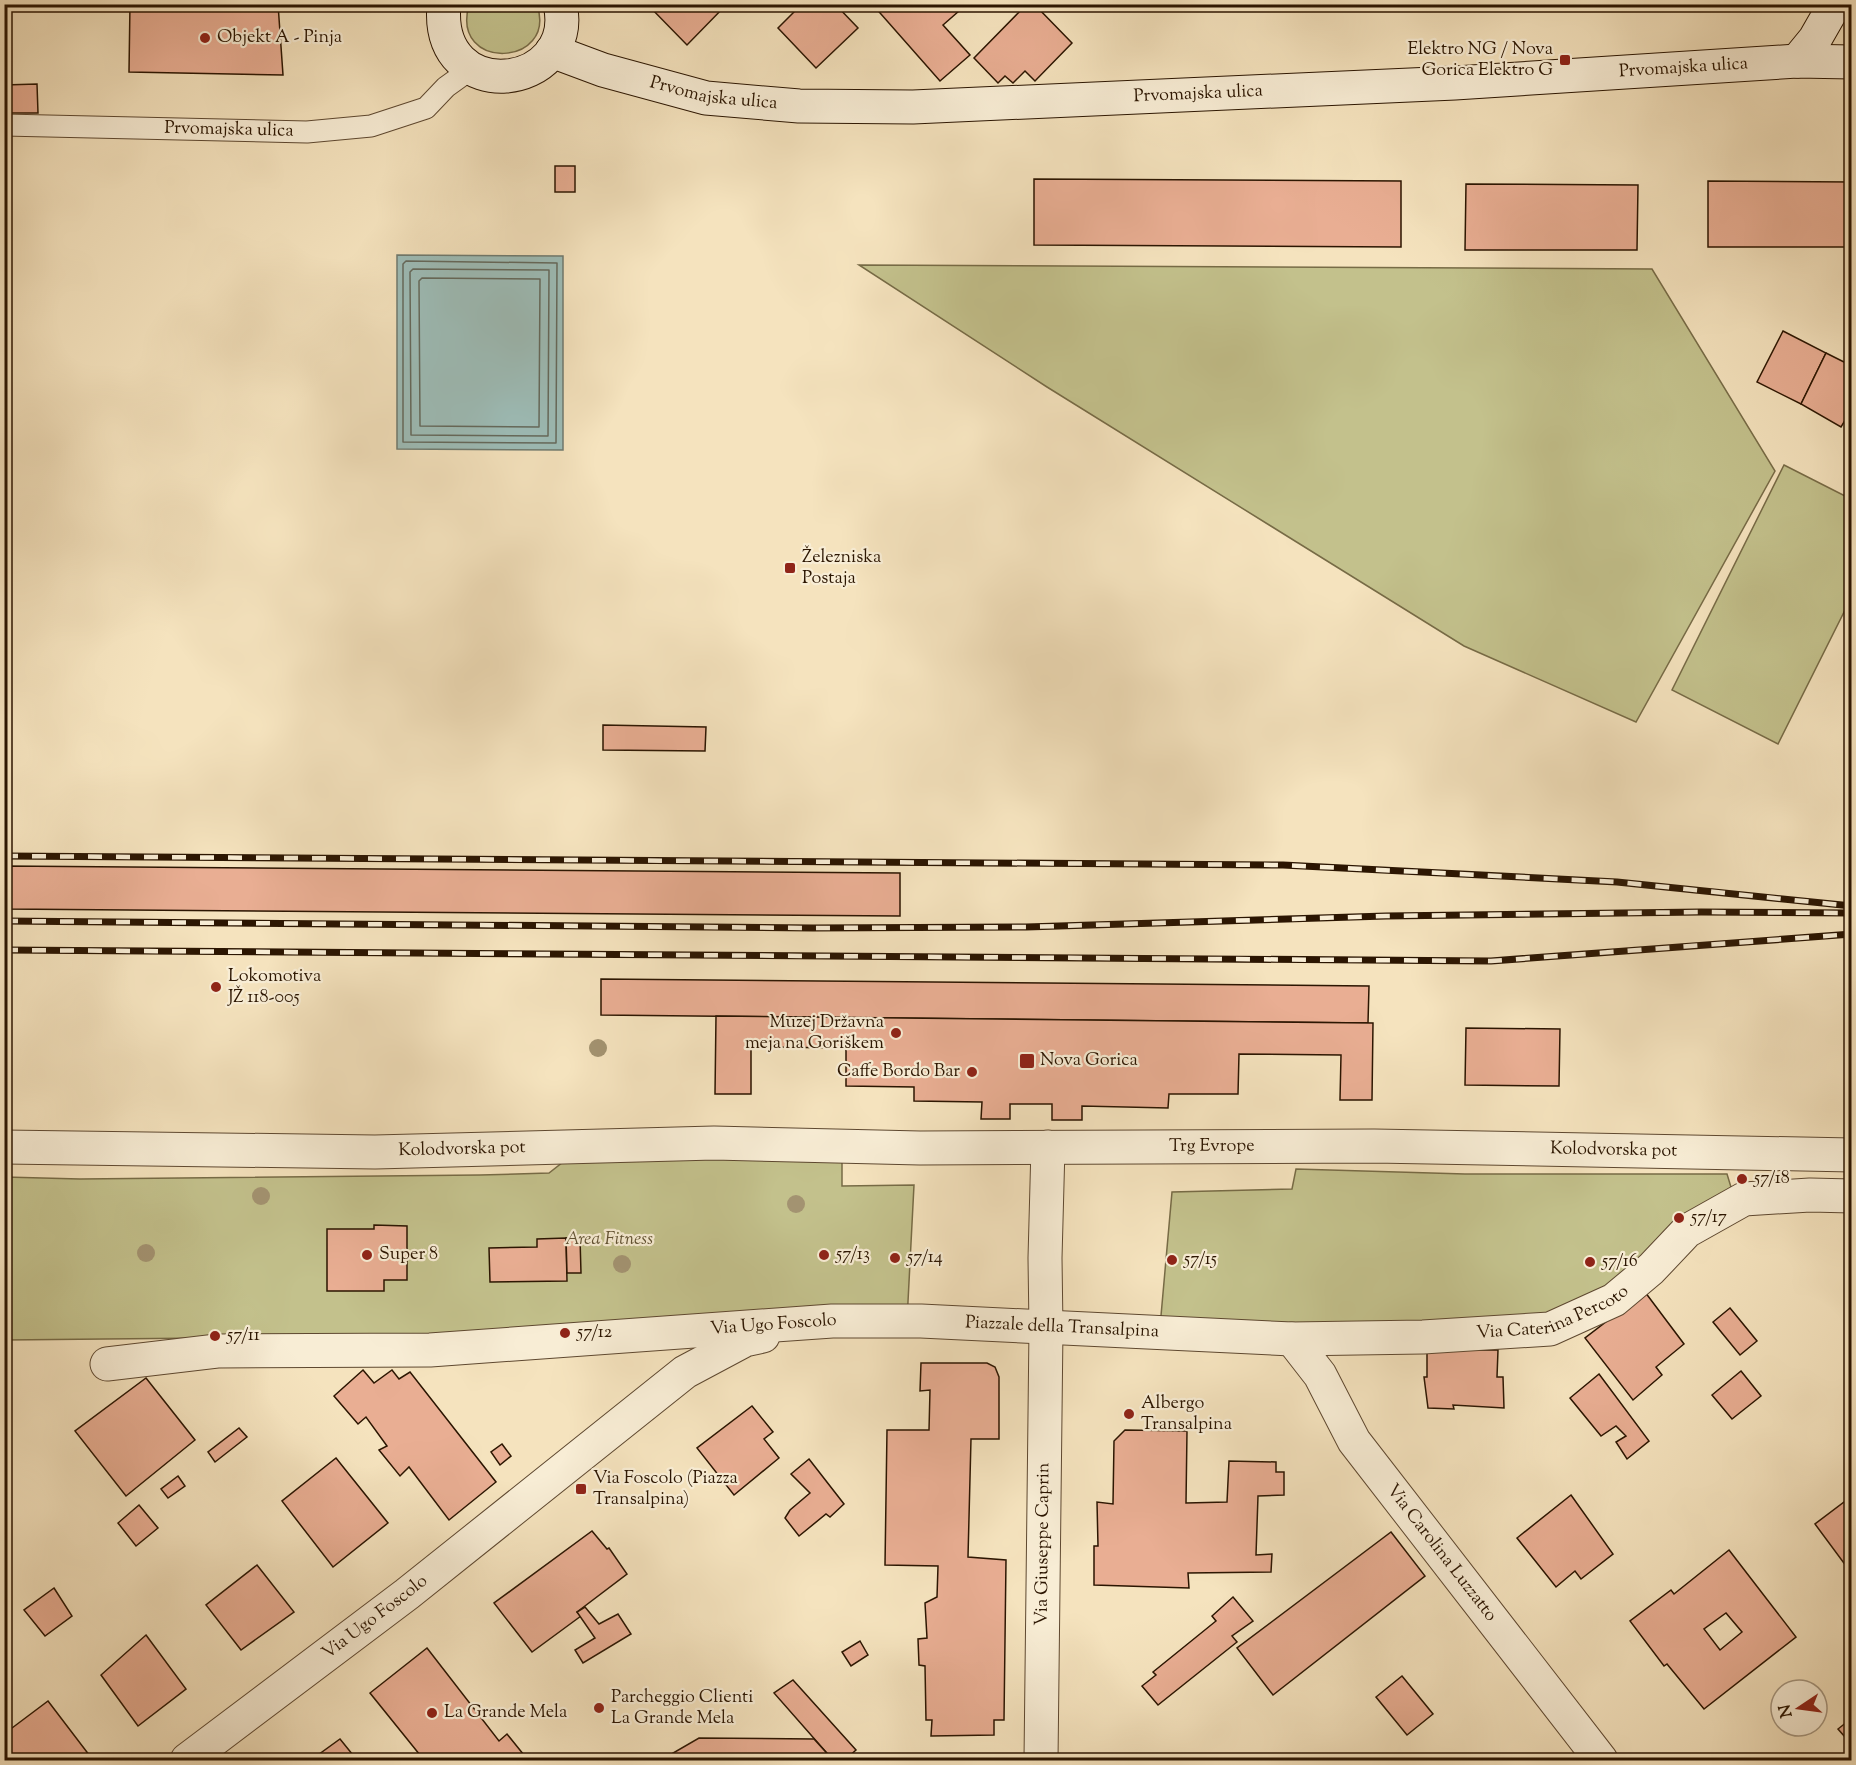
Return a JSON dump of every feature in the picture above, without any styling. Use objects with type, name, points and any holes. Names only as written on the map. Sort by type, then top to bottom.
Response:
[{"type":"street","points":[[444,4],[443,21],[447,40],[457,56],[471,69],[488,76],[507,78],[524,74],[540,64],[552,51],[560,33],[562,14],[560,4]]},
{"type":"street","points":[[1797,61],[1815,39],[1835,4]]},
{"type":"street","name":"Prvomajska ulica","points":[[552,51],[603,70],[706,98],[799,106],[902,107],[1444,84],[1797,61],[1851,62]]},
{"type":"street","name":"Kolodvorska pot","points":[[4,1147],[375,1152],[714,1143],[920,1148]]},
{"type":"street","name":"Kolodvorska pot","points":[[1374,1146],[1851,1155]]},
{"type":"street","name":"Trg Evrope","points":[[920,1148],[1374,1146]]},
{"type":"street","name":"Via Giuseppe Caprin","points":[[1041,1761],[1048,1147]]},
{"type":"street","name":"Via Caterina Percoto","points":[[1293,1339],[1423,1337],[1550,1329],[1614,1300],[1651,1269],[1688,1231],[1744,1199],[1810,1195],[1851,1196]]},
{"type":"street","name":"Piazzale della Transalpina","points":[[832,1321],[921,1321],[1293,1339]]},
{"type":"street","name":"Via Ugo Foscolo","points":[[107,1364],[217,1350],[430,1350],[832,1321]]},
{"type":"street","name":"Via Ugo Foscolo","points":[[187,1761],[407,1594],[686,1372],[745,1340],[832,1321]]},
{"type":"street","name":"Via Carolina Luzzatto","points":[[1293,1339],[1320,1375],[1354,1441],[1601,1761]]},
{"type":"lane","name":"Prvomajska ulica","points":[[4,124],[307,132],[371,126],[426,108],[446,87],[471,69]]},
{"type":"green space","points":[[469,5],[537,5],[539,26],[533,41],[520,50],[504,53],[488,51],[475,42],[467,27]]},
{"type":"green space","points":[[859,265],[1652,269],[1775,471],[1636,722],[1464,646],[1047,387]]},
{"type":"green space","points":[[1784,465],[1851,499],[1851,598],[1778,744],[1672,690]]},
{"type":"green space","name":"Area Fitness","points":[[842,1154],[842,1186],[914,1185],[907,1321],[490,1335],[5,1340],[5,1177],[80,1179],[480,1175],[549,1173],[572,1155]]},
{"type":"green space","points":[[1296,1169],[1465,1174],[1727,1174],[1734,1197],[1642,1266],[1550,1321],[1160,1327],[1172,1192],[1292,1189]]},
{"type":"water","points":[[397,255],[563,256],[563,450],[397,449]]},
{"type":"building","name":"Objekt A - Pinja","points":[[130,4],[278,4],[283,75],[129,72]]},
{"type":"building","points":[[647,4],[727,4],[687,45]]},
{"type":"building","points":[[802,4],[835,4],[858,28],[816,68],[778,28]]},
{"type":"building","points":[[967,4],[943,25],[970,55],[940,81],[873,5]]},
{"type":"building","points":[[1027,4],[1034,4],[1072,43],[1035,81],[1025,71],[1013,83],[1005,76],[998,83],[974,58]]},
{"type":"building","points":[[37,84],[38,113],[4,113],[4,85]]},
{"type":"building","points":[[555,166],[575,166],[575,192],[555,192]]},
{"type":"building","points":[[1034,179],[1401,181],[1401,247],[1034,245]]},
{"type":"building","points":[[1708,181],[1852,182],[1852,247],[1708,247]]},
{"type":"building","points":[[1466,184],[1638,185],[1637,250],[1465,250]]},
{"type":"building","points":[[1783,331],[1826,353],[1801,404],[1757,382]]},
{"type":"building","points":[[1826,353],[1852,366],[1852,409],[1841,427],[1801,404]]},
{"type":"building","points":[[603,725],[706,727],[705,751],[603,750]]},
{"type":"building","points":[[4,866],[900,873],[900,916],[4,909]]},
{"type":"building","points":[[601,979],[1369,986],[1368,1023],[601,1015]]},
{"type":"building","points":[[1845,992],[1852,992],[1852,1012],[1845,1011]]},
{"type":"building","points":[[716,1016],[1373,1023],[1372,1100],[1340,1100],[1341,1055],[1239,1054],[1238,1094],[1169,1094],[1168,1108],[1082,1106],[1082,1120],[1052,1120],[1052,1104],[1010,1104],[1010,1119],[981,1119],[982,1102],[914,1101],[914,1087],[846,1086],[846,1048],[751,1047],[751,1094],[715,1094]]},
{"type":"building","points":[[1466,1028],[1560,1029],[1559,1086],[1465,1085]]},
{"type":"building","name":"Super 8","points":[[374,1225],[407,1226],[407,1280],[384,1280],[384,1291],[327,1291],[327,1229],[374,1229]]},
{"type":"building","points":[[566,1238],[567,1281],[490,1282],[489,1248],[537,1247],[537,1239]]},
{"type":"building","points":[[566,1238],[580,1238],[581,1273],[567,1273]]},
{"type":"building","points":[[1645,1292],[1684,1344],[1656,1367],[1662,1375],[1633,1400],[1585,1338]]},
{"type":"building","points":[[1730,1308],[1757,1341],[1740,1355],[1713,1322]]},
{"type":"building","points":[[1427,1350],[1498,1350],[1497,1377],[1503,1377],[1504,1408],[1453,1405],[1454,1409],[1428,1408],[1424,1377],[1427,1377]]},
{"type":"building","points":[[921,1363],[987,1363],[995,1367],[999,1377],[999,1439],[971,1439],[968,1557],[1006,1560],[1004,1720],[994,1720],[994,1735],[931,1736],[932,1720],[926,1720],[925,1666],[919,1665],[918,1639],[927,1638],[925,1603],[937,1597],[938,1566],[885,1565],[887,1430],[929,1430],[930,1390],[920,1391]]},
{"type":"building","points":[[363,1370],[374,1383],[392,1370],[399,1379],[410,1372],[496,1482],[449,1520],[409,1467],[400,1476],[379,1450],[387,1446],[366,1417],[358,1424],[334,1396]]},
{"type":"building","points":[[1741,1371],[1761,1396],[1732,1419],[1712,1395]]},
{"type":"building","points":[[1599,1374],[1649,1441],[1627,1459],[1616,1442],[1626,1436],[1616,1426],[1601,1436],[1570,1398]]},
{"type":"building","points":[[146,1378],[195,1440],[126,1496],[75,1431]]},
{"type":"building","points":[[752,1406],[773,1432],[764,1439],[779,1458],[734,1495],[697,1448]]},
{"type":"building","points":[[239,1428],[247,1437],[215,1462],[208,1452]]},
{"type":"building","points":[[1125,1430],[1187,1431],[1186,1503],[1227,1502],[1229,1461],[1276,1462],[1276,1472],[1284,1472],[1284,1495],[1258,1496],[1256,1555],[1272,1554],[1271,1572],[1188,1573],[1189,1588],[1094,1585],[1094,1546],[1098,1546],[1097,1502],[1113,1504],[1114,1441]]},
{"type":"building","points":[[502,1444],[511,1456],[500,1465],[491,1452]]},
{"type":"building","points":[[336,1458],[388,1523],[333,1567],[282,1501]]},
{"type":"building","points":[[809,1459],[844,1504],[830,1517],[826,1514],[799,1536],[785,1518],[790,1510],[810,1493],[791,1474]]},
{"type":"building","points":[[178,1476],[185,1486],[168,1498],[161,1489]]},
{"type":"building","points":[[1571,1495],[1613,1554],[1581,1579],[1575,1571],[1556,1587],[1517,1538]]},
{"type":"building","points":[[1852,1496],[1852,1574],[1815,1524]]},
{"type":"building","points":[[139,1505],[158,1528],[136,1546],[118,1523]]},
{"type":"building","points":[[592,1531],[607,1549],[609,1548],[627,1574],[577,1612],[581,1616],[532,1652],[494,1603]]},
{"type":"building","points":[[1391,1532],[1425,1576],[1273,1695],[1237,1648]]},
{"type":"building","points":[[1729,1550],[1796,1637],[1704,1709],[1667,1664],[1664,1666],[1630,1621],[1671,1590],[1674,1594]],"holes":[[[1726,1613],[1742,1632],[1720,1650],[1704,1629]]]},
{"type":"building","points":[[257,1565],[294,1612],[241,1650],[206,1605]]},
{"type":"building","points":[[54,1588],[72,1616],[45,1636],[24,1610]]},
{"type":"building","points":[[1233,1597],[1253,1621],[1232,1636],[1237,1642],[1158,1705],[1142,1686],[1156,1675],[1153,1672],[1216,1621],[1212,1616]]},
{"type":"building","points":[[585,1607],[599,1624],[618,1614],[631,1634],[583,1663],[575,1650],[595,1638],[577,1612]]},
{"type":"building","points":[[146,1635],[186,1689],[138,1726],[101,1675]]},
{"type":"building","points":[[860,1641],[868,1655],[851,1666],[842,1652]]},
{"type":"building","name":"La Grande Mela","points":[[427,1648],[499,1741],[507,1734],[528,1760],[424,1760],[370,1693]]},
{"type":"building","points":[[1402,1676],[1433,1714],[1407,1735],[1376,1697]]},
{"type":"building","points":[[793,1680],[856,1750],[845,1760],[833,1760],[774,1693]]},
{"type":"building","points":[[48,1701],[93,1760],[4,1760],[4,1734]]},
{"type":"building","points":[[1852,1718],[1852,1745],[1838,1729]]},
{"type":"building","points":[[699,1738],[814,1739],[833,1760],[661,1760]]},
{"type":"building","points":[[340,1739],[357,1760],[311,1760]]},
{"type":"railway","points":[[4,856],[1283,865],[1617,882],[1852,906]]},
{"type":"railway","points":[[4,921],[813,928],[1026,927],[1386,916],[1701,912],[1849,913]]},
{"type":"railway","points":[[4,950],[1491,961],[1852,934]]},
{"type":"place","name":"Objekt A - Pinja","points":[[205,38]]},
{"type":"place","name":"Elektro NG / Nova Gorica Elektro G","points":[[1565,60]]},
{"type":"place","name":"Železniska Postaja","points":[[790,568]]},
{"type":"place","name":"Lokomotiva JŽ 118-005","points":[[216,987]]},
{"type":"place","name":"Muzej Državna meja na Goriškem","points":[[896,1033]]},
{"type":"place","name":"Nova Gorica","points":[[1027,1061]]},
{"type":"place","name":"Caffe Bordo Bar","points":[[972,1072]]},
{"type":"place","name":"57/18","points":[[1742,1179]]},
{"type":"place","name":"57/17","points":[[1679,1218]]},
{"type":"place","name":"Super 8","points":[[367,1255]]},
{"type":"place","name":"57/13","points":[[824,1255]]},
{"type":"place","name":"57/14","points":[[895,1258]]},
{"type":"place","name":"57/15","points":[[1172,1260]]},
{"type":"place","name":"57/16","points":[[1590,1262]]},
{"type":"place","name":"57/12","points":[[565,1333]]},
{"type":"place","name":"57/11","points":[[215,1336]]},
{"type":"place","name":"Albergo Transalpina","points":[[1129,1414]]},
{"type":"place","name":"Via Foscolo (Piazza Transalpina)","points":[[581,1489]]},
{"type":"place","name":"Parcheggio Clienti La Grande Mela","points":[[599,1708]]},
{"type":"place","name":"La Grande Mela","points":[[432,1713]]}]
